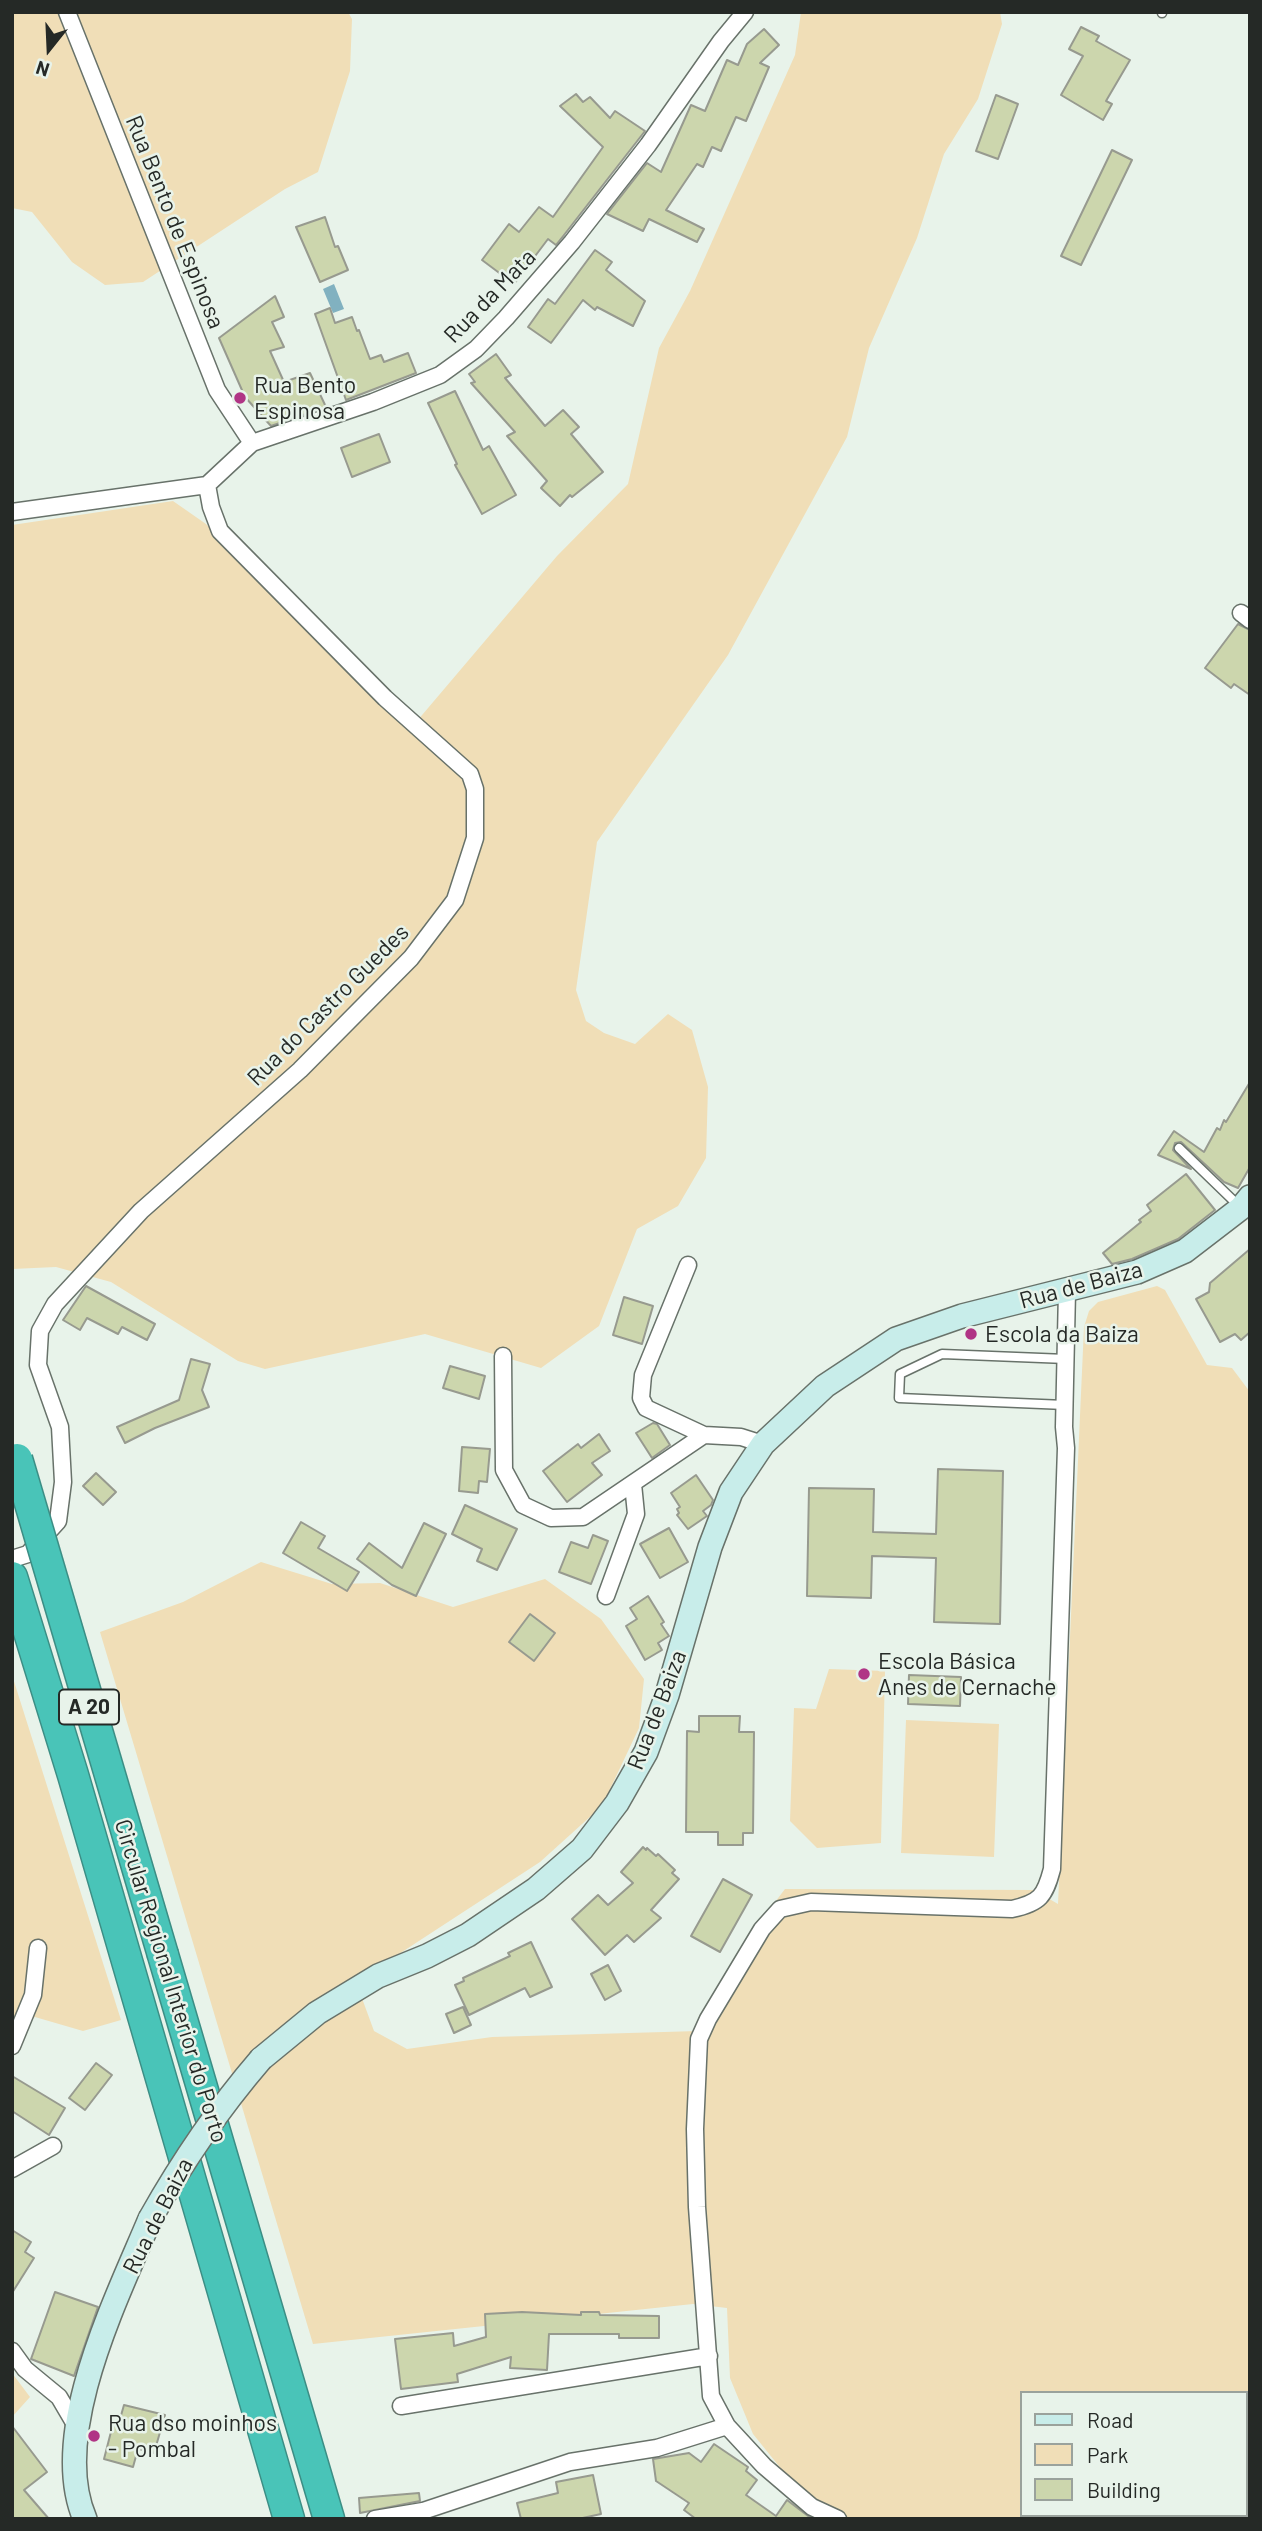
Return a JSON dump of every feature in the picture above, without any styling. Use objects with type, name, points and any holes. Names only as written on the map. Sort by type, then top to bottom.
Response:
[{"type":"highway","name":"Circular Regional Interior do Porto","points":[[15,1451],[329,2519]]},
{"type":"highway","name":"Circular Regional Interior do Porto","points":[[12,1577],[73,1775],[289,2519]]},
{"type":"street","name":"Rua Bento de Espinosa","points":[[67,12],[217,390],[252,443]]},
{"type":"street","name":"Rua da Mata","points":[[207,485],[252,443],[373,402],[440,375],[476,349],[572,242],[648,145],[721,41],[745,12]]},
{"type":"street","points":[[12,512],[207,485]]},
{"type":"street","name":"Rua do Castro Guedes","points":[[12,1559],[28,1554],[58,1521],[63,1482],[60,1427],[38,1365],[40,1331],[55,1304],[141,1211],[300,1070],[411,958],[456,900],[475,838],[475,789],[470,774],[385,698],[220,531],[211,507],[207,485]]},
{"type":"street","name":"Rua de Baiza","points":[[85,2519],[77,2487],[76,2426],[82,2395],[108,2319],[150,2219],[201,2135],[261,2059],[317,2013],[378,1976],[427,1956],[468,1935],[536,1889],[582,1849],[617,1803],[646,1752],[667,1695],[710,1547],[731,1492],[763,1444],[825,1386],[896,1339],[962,1316],[1137,1272],[1185,1251],[1245,1202]]},
{"type":"street","points":[[688,1265],[643,1375],[641,1398],[646,1408],[704,1435],[741,1437],[763,1444]]},
{"type":"street","points":[[838,2519],[812,2507],[764,2466],[727,2426],[711,2396],[697,2207],[695,2129],[699,2039],[762,1928],[780,1909],[811,1902],[1012,1909],[1032,1904],[1046,1891],[1053,1855],[1066,1448],[1066,1291]]},
{"type":"street","points":[[503,1356],[504,1469],[523,1505],[551,1518],[583,1517],[704,1435]]},
{"type":"street","points":[[606,1596],[636,1514],[633,1484]]},
{"type":"street","points":[[12,2046],[33,1994],[38,1948]]},
{"type":"street","points":[[12,2169],[52,2146]]},
{"type":"street","points":[[12,2351],[26,2369],[59,2397],[76,2426]]},
{"type":"street","points":[[401,2406],[709,2356]]},
{"type":"street","points":[[376,2519],[423,2511],[570,2462],[657,2448],[727,2426]]},
{"type":"lane","points":[[1179,1149],[1245,1202]]},
{"type":"lane","points":[[1065,1405],[899,1398],[900,1374],[942,1354],[1066,1359]]},
{"type":"green space","points":[[12,12],[348,12],[352,19],[350,71],[318,172],[285,189],[143,282],[105,285],[72,262],[32,212],[12,208]]},
{"type":"green space","points":[[801,12],[1000,12],[1002,24],[978,99],[944,154],[917,238],[869,348],[847,437],[728,655],[597,842],[576,990],[586,1021],[604,1033],[635,1044],[668,1014],[692,1030],[708,1087],[706,1158],[678,1206],[637,1229],[599,1326],[541,1368],[425,1334],[265,1369],[238,1361],[111,1282],[56,1267],[12,1269],[12,525],[173,501],[206,524],[390,714],[417,721],[557,556],[628,484],[659,348],[690,291],[795,55]]},
{"type":"green space","points":[[1157,1286],[1165,1290],[1207,1365],[1232,1368],[1250,1392],[1250,2519],[815,2519],[812,2507],[753,2434],[730,2378],[727,2308],[693,2304],[313,2344],[100,1632],[183,1602],[261,1562],[332,1584],[380,1583],[453,1607],[545,1579],[601,1619],[644,1679],[639,1728],[602,1806],[540,1862],[356,1982],[374,2031],[407,2049],[492,2037],[698,2031],[772,1906],[785,1889],[1034,1890],[1058,1904],[1084,1327],[1089,1311],[1098,1302]]},
{"type":"green space","points":[[829,1669],[885,1671],[881,1843],[817,1848],[790,1821],[794,1708],[816,1709]]},
{"type":"green space","points":[[12,1675],[121,2020],[83,2031],[35,2017],[12,2034]]},
{"type":"green space","points":[[906,1720],[999,1724],[994,1857],[901,1853]]},
{"type":"green space","points":[[12,2373],[30,2397],[12,2417]]},
{"type":"water","points":[[334,284],[344,309],[333,313],[323,289]]},
{"type":"building","points":[[1081,27],[1099,36],[1096,41],[1130,60],[1106,101],[1112,104],[1103,120],[1061,95],[1083,56],[1069,49]]},
{"type":"building","points":[[764,29],[779,45],[760,63],[769,67],[746,121],[736,117],[721,151],[712,147],[703,167],[697,164],[666,210],[704,229],[697,242],[649,219],[643,231],[607,214],[647,163],[661,172],[691,105],[705,111],[727,60],[738,65],[747,44]]},
{"type":"building","points":[[576,94],[583,102],[590,97],[610,118],[615,111],[645,131],[556,245],[548,239],[514,284],[482,260],[509,224],[519,232],[539,207],[553,217],[603,147],[560,106]]},
{"type":"building","points":[[996,95],[1018,104],[998,159],[976,151]]},
{"type":"building","points":[[1112,150],[1132,160],[1081,265],[1061,256]]},
{"type":"building","points":[[325,217],[335,247],[338,246],[348,270],[320,282],[296,227]]},
{"type":"building","points":[[595,250],[612,262],[606,270],[645,301],[633,326],[597,307],[595,310],[583,300],[551,343],[528,327],[548,299],[555,304]]},
{"type":"building","points":[[275,296],[284,317],[272,322],[284,347],[270,351],[284,382],[310,373],[326,407],[271,426],[245,397],[219,338]]},
{"type":"building","points":[[330,308],[335,323],[352,317],[370,359],[381,355],[384,362],[408,353],[416,373],[346,400],[315,314]]},
{"type":"building","points":[[496,354],[511,375],[505,378],[545,426],[563,410],[579,427],[571,434],[603,472],[572,497],[570,495],[560,506],[541,488],[547,481],[507,436],[515,432],[471,383],[475,382],[469,374]]},
{"type":"building","points":[[455,391],[483,450],[489,446],[516,495],[482,514],[455,465],[457,464],[428,403]]},
{"type":"building","points":[[379,434],[390,462],[352,477],[341,448]]},
{"type":"building","points":[[1238,624],[1250,630],[1250,695],[1234,684],[1231,688],[1205,668]]},
{"type":"building","points":[[1250,1082],[1250,1167],[1238,1188],[1224,1182],[1181,1142],[1175,1143],[1173,1150],[1191,1169],[1158,1155],[1174,1131],[1204,1152],[1217,1128],[1220,1130],[1224,1120],[1226,1122]]},
{"type":"building","points":[[1186,1174],[1215,1210],[1178,1239],[1132,1259],[1112,1264],[1103,1253],[1141,1222],[1139,1220],[1151,1211],[1147,1205]]},
{"type":"building","points":[[1250,1249],[1250,1332],[1241,1340],[1235,1334],[1220,1342],[1196,1299],[1209,1292],[1210,1283]]},
{"type":"building","points":[[86,1286],[155,1324],[147,1340],[122,1327],[118,1334],[87,1318],[80,1330],[63,1320]]},
{"type":"building","points":[[624,1297],[653,1306],[642,1344],[613,1335]]},
{"type":"building","points":[[191,1359],[210,1364],[202,1390],[209,1407],[125,1443],[117,1427],[179,1400]]},
{"type":"building","points":[[450,1366],[485,1376],[479,1399],[443,1388]]},
{"type":"building","points":[[653,1423],[657,1424],[670,1445],[652,1458],[636,1433]]},
{"type":"building","points":[[599,1434],[610,1451],[592,1463],[602,1475],[567,1502],[543,1471],[578,1444],[581,1448]]},
{"type":"building","points":[[462,1447],[490,1449],[487,1482],[479,1481],[478,1493],[459,1491]]},
{"type":"building","points":[[938,1469],[1003,1471],[1000,1624],[934,1622],[936,1558],[872,1556],[871,1598],[807,1596],[809,1488],[874,1489],[873,1532],[936,1534]]},
{"type":"building","points":[[96,1473],[116,1492],[103,1505],[83,1486]]},
{"type":"building","points":[[696,1475],[713,1500],[703,1511],[707,1516],[688,1529],[677,1515],[677,1509],[680,1507],[671,1493]]},
{"type":"building","points":[[465,1505],[517,1529],[497,1570],[477,1561],[482,1549],[452,1534]]},
{"type":"building","points":[[301,1522],[325,1536],[318,1548],[359,1572],[347,1591],[283,1553]]},
{"type":"building","points":[[424,1523],[446,1534],[416,1596],[392,1585],[357,1559],[369,1543],[402,1568]]},
{"type":"building","points":[[669,1528],[688,1562],[660,1578],[640,1544]]},
{"type":"building","points":[[593,1535],[608,1541],[591,1584],[559,1572],[571,1542],[588,1548]]},
{"type":"building","points":[[648,1596],[669,1636],[658,1643],[662,1650],[645,1660],[626,1626],[637,1619],[630,1608]]},
{"type":"building","points":[[530,1614],[555,1633],[534,1661],[509,1642]]},
{"type":"building","points":[[909,1675],[961,1677],[960,1706],[908,1704]]},
{"type":"building","points":[[699,1716],[740,1716],[739,1732],[754,1732],[753,1833],[743,1833],[743,1845],[718,1845],[718,1832],[686,1832],[687,1731],[699,1732]]},
{"type":"building","points":[[643,1847],[656,1856],[658,1854],[675,1870],[672,1873],[679,1879],[651,1910],[661,1918],[634,1942],[627,1935],[605,1955],[572,1919],[598,1895],[608,1905],[633,1883],[621,1872]]},
{"type":"building","points":[[723,1879],[752,1895],[720,1952],[691,1936]]},
{"type":"building","points":[[531,1942],[552,1987],[530,1997],[525,1988],[469,2015],[455,1985],[464,1981],[463,1978],[510,1956],[508,1953]]},
{"type":"building","points":[[608,1965],[621,1991],[605,2000],[591,1974]]},
{"type":"building","points":[[463,2007],[471,2025],[454,2033],[446,2014]]},
{"type":"building","points":[[96,2063],[112,2075],[85,2110],[69,2098]]},
{"type":"building","points":[[12,2076],[65,2108],[49,2135],[12,2111]]},
{"type":"building","points":[[12,2230],[31,2242],[25,2252],[34,2258],[12,2293]]},
{"type":"building","points":[[55,2292],[98,2307],[74,2376],[31,2359]]},
{"type":"building","points":[[522,2312],[581,2315],[581,2312],[599,2312],[600,2315],[659,2316],[659,2338],[619,2338],[619,2334],[549,2334],[547,2370],[510,2368],[511,2357],[457,2374],[458,2382],[401,2389],[395,2339],[453,2333],[454,2346],[486,2337],[485,2314]]},
{"type":"building","points":[[124,2405],[165,2415],[154,2453],[138,2449],[133,2467],[104,2459],[113,2424],[118,2426]]},
{"type":"building","points":[[12,2426],[47,2472],[24,2490],[49,2519],[12,2519]]},
{"type":"building","points":[[714,2444],[748,2467],[746,2471],[757,2480],[746,2495],[776,2516],[787,2500],[812,2519],[696,2519],[684,2510],[689,2503],[656,2481],[653,2459],[689,2453],[701,2462]]},
{"type":"building","points":[[593,2475],[601,2514],[578,2519],[521,2519],[517,2503],[558,2493],[556,2482]]},
{"type":"building","points":[[419,2493],[420,2501],[360,2513],[359,2498]]},
{"type":"place","name":"Rua Bento Espinosa","points":[[240,398]]},
{"type":"place","name":"Escola da Baiza","points":[[971,1334]]},
{"type":"place","name":"Escola Básica Anes de Cernache","points":[[864,1674]]},
{"type":"place","name":"Rua dso moinhos - Pombal","points":[[94,2436]]}]
